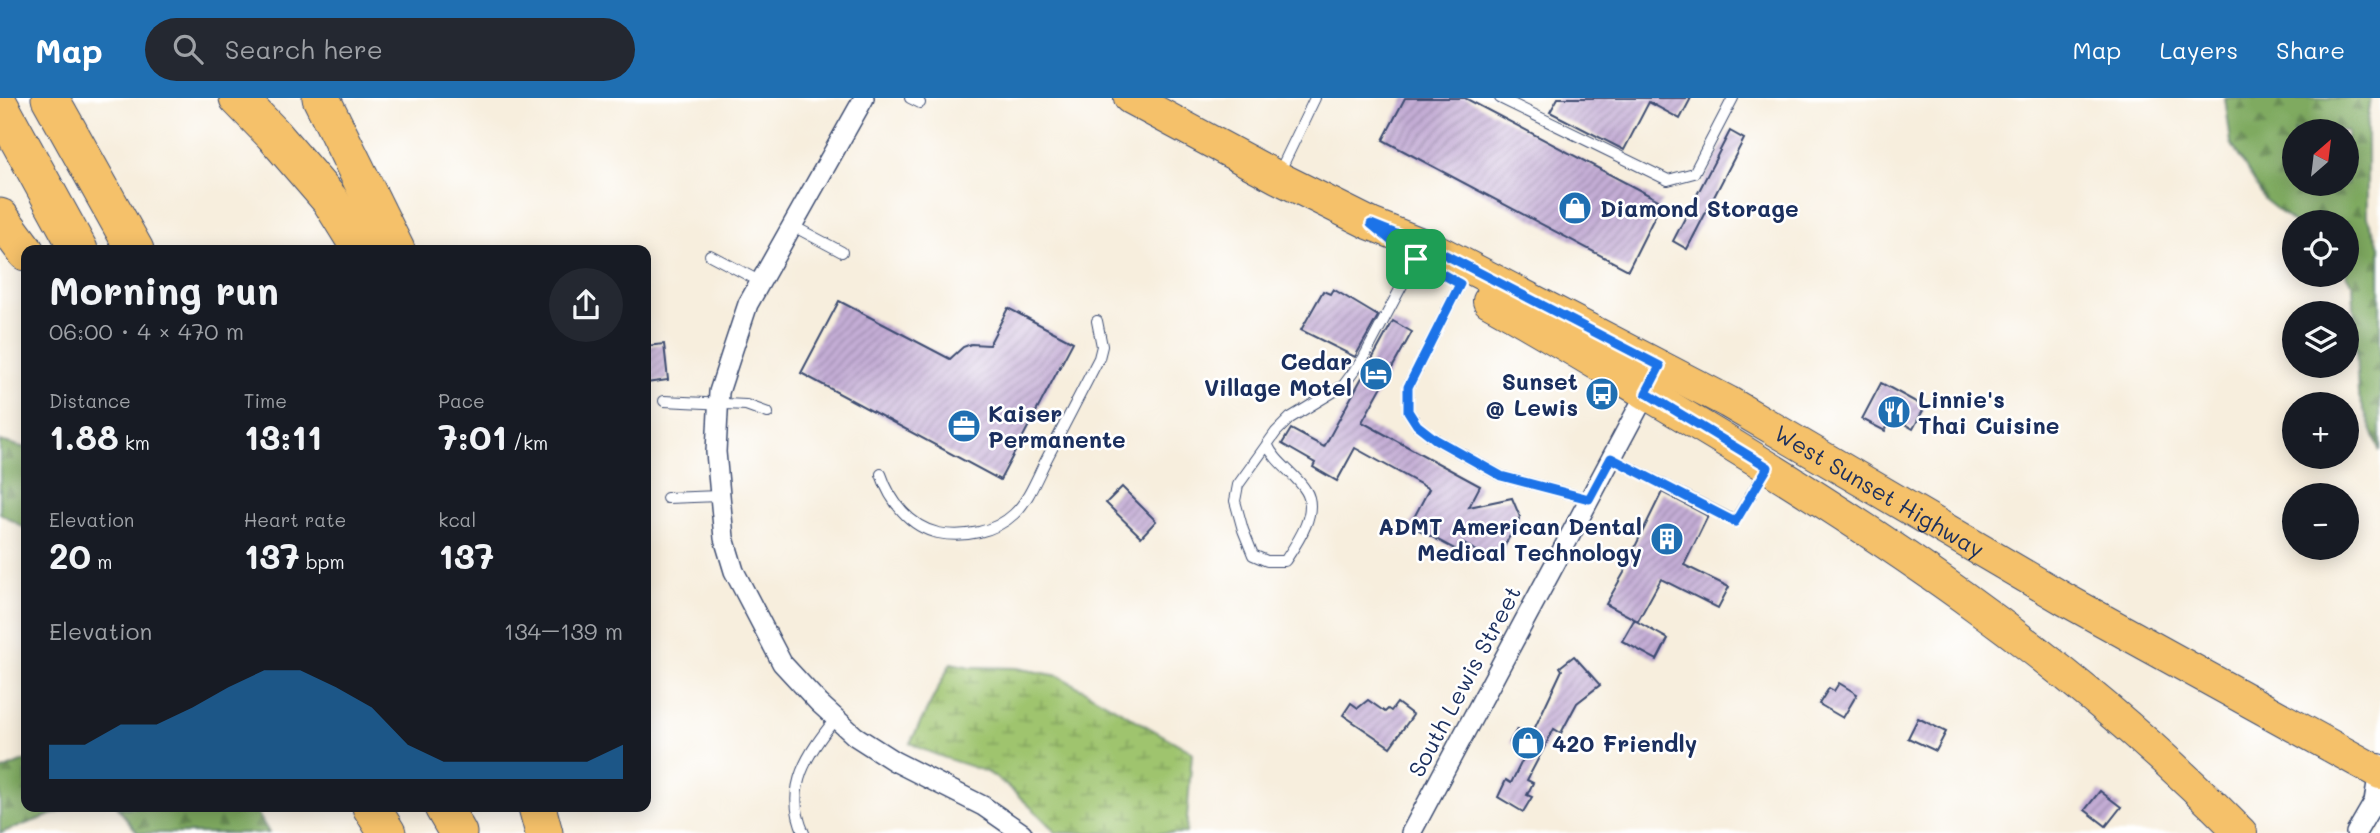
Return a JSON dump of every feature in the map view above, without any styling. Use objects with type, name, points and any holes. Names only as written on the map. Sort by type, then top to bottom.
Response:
[{"type":"highway","points":[[50,98],[132,245]]},
{"type":"highway","points":[[238,98],[274,134],[330,200],[358,245]]},
{"type":"highway","points":[[321,98],[394,245]]},
{"type":"highway","points":[[0,106],[76,245]]},
{"type":"highway","points":[[0,216],[21,245]]},
{"type":"highway","points":[[374,812],[387,833]]},
{"type":"highway","points":[[388,812],[399,833]]},
{"type":"highway","points":[[446,812],[458,833]]},
{"type":"highway","points":[[538,812],[544,833]]},
{"type":"main road","name":"West Sunset Highway","points":[[1130,98],[1371,224],[1434,249],[1653,380],[1768,467],[1911,560],[2045,656],[2137,734],[2241,833]]},
{"type":"main road","name":"West Sunset Highway","points":[[1371,224],[1416,259],[1460,284],[1653,380],[1767,423],[2066,600],[2380,770]]},
{"type":"street","points":[[864,98],[748,304],[736,338],[719,392],[716,452],[724,538],[734,571],[782,663],[836,718],[855,736],[894,761],[983,806],[1022,833]]},
{"type":"street","name":"South Lewis Street","points":[[1411,833],[1653,380]]},
{"type":"street","points":[[2357,833],[2374,802],[2380,770]]},
{"type":"lane","points":[[1278,177],[1315,98]]},
{"type":"lane","points":[[1500,98],[1668,180],[1694,173],[1733,98]]},
{"type":"lane","points":[[793,226],[842,252]]},
{"type":"lane","points":[[710,255],[761,282]]},
{"type":"lane","points":[[1268,444],[1272,454],[1306,492],[1311,509],[1297,543],[1285,561],[1267,561],[1253,555],[1236,501],[1238,485],[1268,444],[1290,418],[1343,386],[1363,359],[1416,259]]},
{"type":"lane","points":[[1460,284],[1408,387],[1408,411],[1417,425],[1435,439],[1501,476],[1589,499]]},
{"type":"lane","points":[[881,474],[890,494],[907,517],[918,526],[933,532],[946,535],[974,533],[993,528],[1007,520],[1026,499],[1099,358],[1102,346],[1097,321]]},
{"type":"lane","points":[[664,401],[746,405],[768,413]]},
{"type":"lane","points":[[1611,458],[1735,522],[1768,467]]},
{"type":"lane","points":[[667,498],[719,496]]},
{"type":"lane","points":[[804,833],[795,800],[800,771],[836,718]]},
{"type":"green space","points":[[2225,98],[2371,98],[2367,125],[2367,217],[2380,246],[2380,452],[2358,392],[2359,301],[2354,301],[2353,287],[2359,287],[2359,210],[2282,210],[2282,213],[2265,200],[2231,143]]},
{"type":"green space","points":[[0,441],[21,447],[21,526],[0,513]]},
{"type":"green space","points":[[951,663],[970,667],[1017,668],[1059,676],[1192,752],[1186,833],[1056,833],[1023,800],[993,776],[910,743]]},
{"type":"green space","points":[[21,762],[21,812],[60,812],[0,833],[0,771]]},
{"type":"green space","points":[[121,812],[257,812],[269,833],[138,833]]},
{"type":"building","points":[[1405,98],[1465,98],[1662,202],[1628,270],[1383,140]]},
{"type":"building","points":[[1558,98],[1691,98],[1680,119],[1649,102],[1624,150],[1550,112]]},
{"type":"building","points":[[1730,131],[1744,139],[1687,249],[1673,241]]},
{"type":"building","points":[[1333,289],[1378,316],[1355,357],[1301,330],[1323,291],[1330,294]]},
{"type":"building","name":"Kaiser Permanente","points":[[839,301],[950,359],[963,347],[971,344],[989,345],[1008,308],[1073,342],[1000,480],[801,373]]},
{"type":"building","points":[[1393,321],[1412,332],[1362,422],[1480,486],[1469,507],[1512,498],[1520,517],[1496,562],[1462,543],[1458,551],[1410,525],[1429,489],[1355,448],[1337,481],[1313,467],[1315,463],[1282,444],[1291,429],[1324,447]]},
{"type":"building","points":[[664,344],[668,380],[651,382],[651,345]]},
{"type":"building","name":"Linnie's Thai Cuisine","points":[[1881,383],[1925,407],[1913,429],[1892,417],[1885,431],[1862,419]]},
{"type":"building","points":[[1122,487],[1156,521],[1141,537],[1106,503]]},
{"type":"building","name":"ADMT American Dental Medical Technology","points":[[1662,492],[1708,516],[1684,565],[1729,587],[1718,608],[1661,579],[1638,621],[1606,604],[1629,564],[1627,563]]},
{"type":"building","points":[[1634,620],[1668,639],[1657,660],[1622,641]]},
{"type":"building","points":[[1574,656],[1600,685],[1577,703],[1561,733],[1554,729],[1527,780],[1533,783],[1527,795],[1532,797],[1523,812],[1498,797],[1506,780],[1511,783],[1527,751],[1510,742],[1517,729],[1531,736],[1562,670],[1560,667]]},
{"type":"building","points":[[1839,683],[1857,694],[1843,718],[1819,704],[1829,688],[1834,691]]},
{"type":"building","points":[[1368,700],[1385,712],[1388,709],[1391,711],[1397,703],[1413,715],[1390,747],[1343,715],[1351,703],[1358,708]]},
{"type":"building","points":[[1918,718],[1946,732],[1936,751],[1908,738]]},
{"type":"building","points":[[2100,791],[2121,807],[2106,826],[2085,810]]},
{"type":"place","name":"Diamond Storage","points":[[1575,208]]},
{"type":"place","name":"Cedar Village Motel","points":[[1376,374]]},
{"type":"place","name":"Sunset @ Lewis","points":[[1602,394]]},
{"type":"place","name":"Linnie's Thai Cuisine","points":[[1894,412]]},
{"type":"place","name":"Kaiser Permanente","points":[[964,426]]},
{"type":"place","name":"ADMT American Dental Medical Technology","points":[[1667,539]]},
{"type":"place","name":"420 Friendly","points":[[1528,743]]},
{"type":"route","points":[[1371,224],[1434,249],[1660,366],[1646,393],[1768,467],[1735,522],[1611,458],[1589,499],[1501,476],[1435,439],[1417,425],[1408,411],[1408,387],[1460,284],[1416,259],[1371,224]]}]
